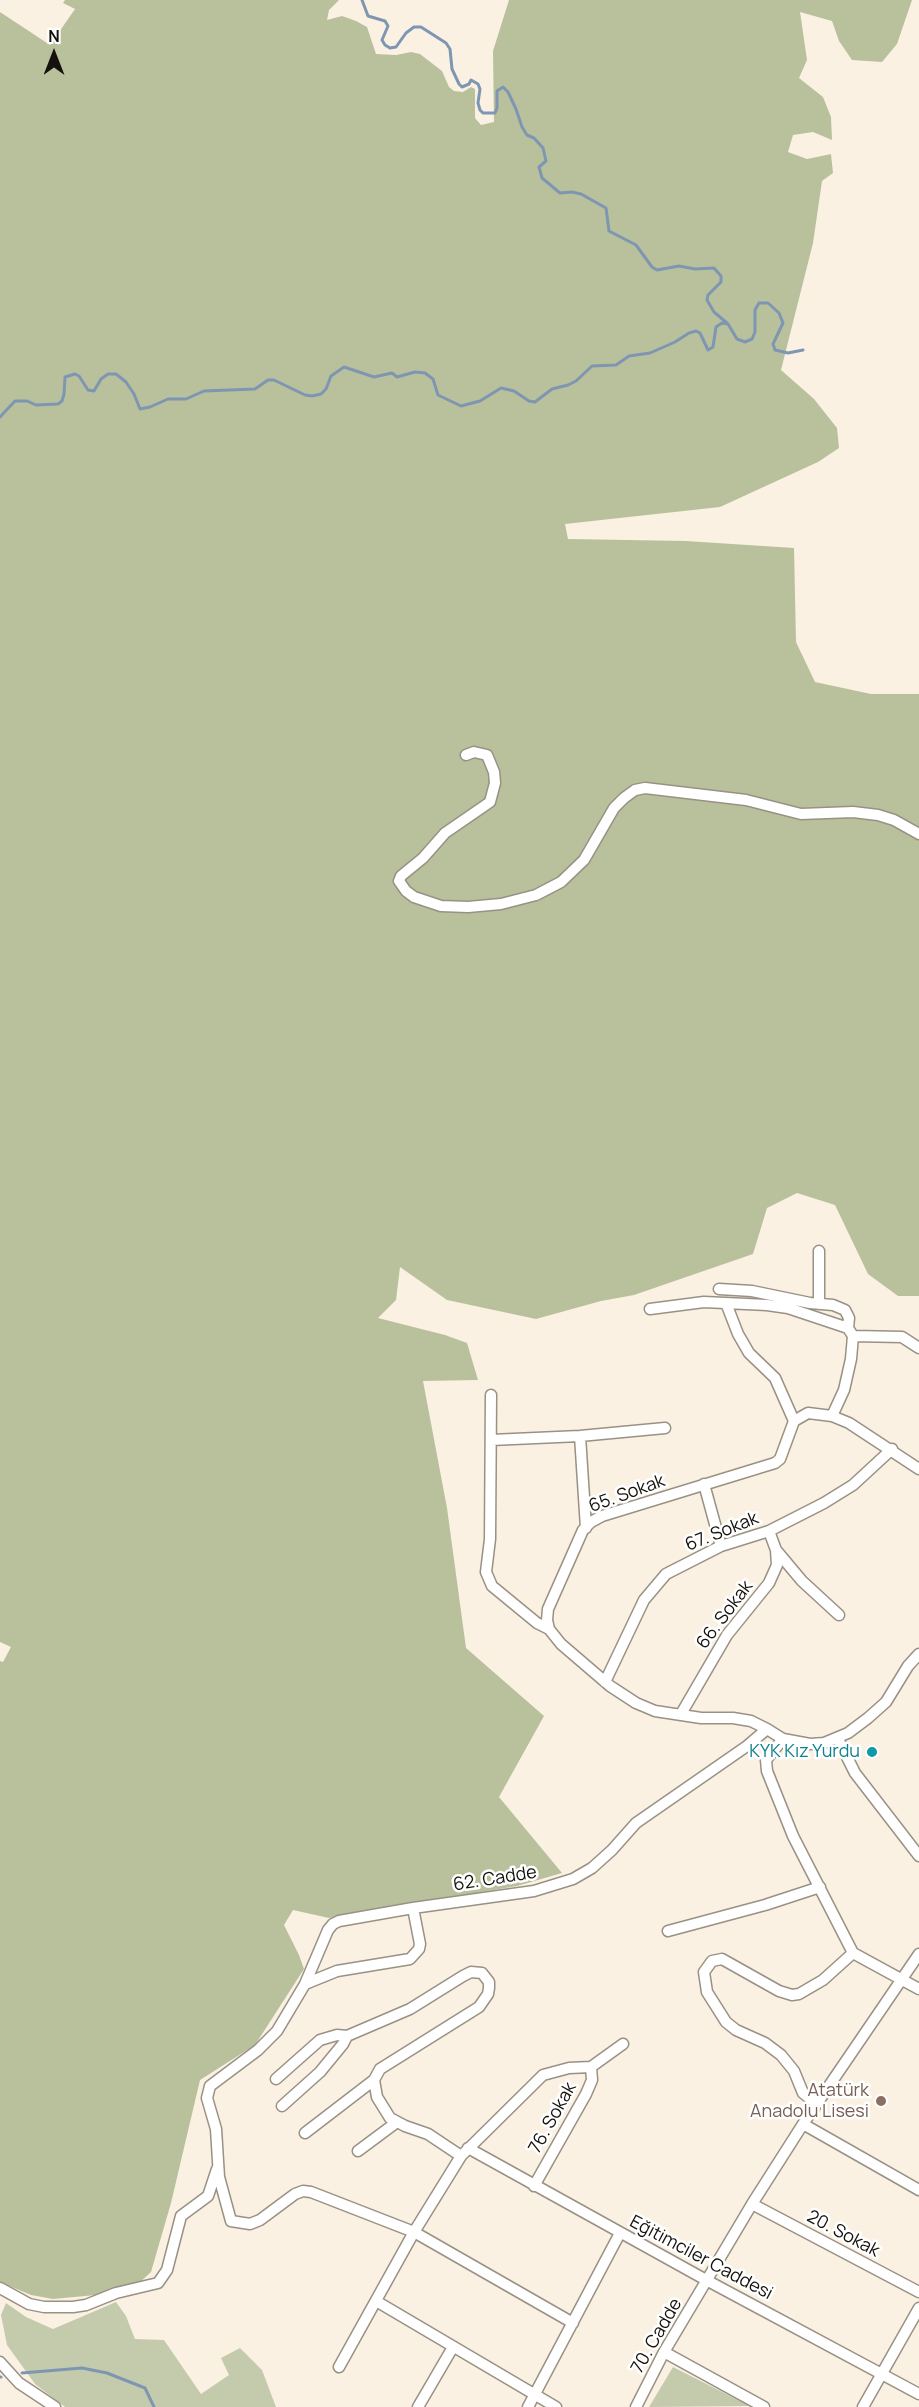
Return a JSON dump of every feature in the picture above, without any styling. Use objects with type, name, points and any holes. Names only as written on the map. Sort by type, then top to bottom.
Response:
[{"type":"street","points":[[466,755],[474,752],[488,755],[495,783],[490,802],[445,833],[399,880],[406,891],[414,897],[441,906],[468,908],[501,904],[536,895],[561,882],[584,860],[614,808],[635,790],[645,788],[746,800],[801,814],[853,812],[878,815],[894,820],[919,834]]},
{"type":"street","points":[[819,1251],[819,1304]]},
{"type":"street","points":[[718,1289],[753,1291],[832,1305],[845,1310],[851,1332],[844,1390],[832,1416]]},
{"type":"street","points":[[650,1309],[704,1302],[788,1308],[851,1332],[902,1337],[919,1348]]},
{"type":"street","points":[[726,1303],[738,1334],[749,1353],[775,1378],[794,1421],[808,1413],[832,1416],[892,1449],[919,1468]]},
{"type":"street","points":[[491,1395],[490,1539],[486,1572],[492,1586],[537,1623],[549,1629],[561,1644],[605,1682],[636,1702],[655,1711],[701,1718],[732,1718],[751,1721],[783,1739],[810,1744],[824,1743],[838,1739],[886,1702],[908,1666],[919,1654]]},
{"type":"street","name":"65. Sokak","points":[[549,1629],[548,1609],[586,1528],[591,1522],[602,1516],[775,1464],[780,1459],[794,1421]]},
{"type":"street","points":[[491,1440],[580,1436],[665,1428]]},
{"type":"street","points":[[580,1436],[586,1528]]},
{"type":"street","name":"67. Sokak","points":[[605,1682],[639,1610],[660,1579],[721,1546],[769,1531],[824,1503],[853,1485],[892,1449]]},
{"type":"street","points":[[704,1484],[721,1546]]},
{"type":"street","points":[[769,1531],[776,1550],[802,1581],[839,1615]]},
{"type":"street","name":"66. Sokak","points":[[681,1714],[727,1635],[769,1583],[777,1565],[776,1550]]},
{"type":"street","name":"62. Cadde","points":[[414,2232],[311,2192],[303,2191],[260,2220],[250,2224],[234,2223],[228,2216],[218,2166],[216,2130],[207,2091],[210,2086],[270,2039],[305,1984],[328,1929],[333,1924],[413,1908],[534,1891],[573,1879],[592,1868],[636,1823],[747,1746],[767,1729]]},
{"type":"street","points":[[783,1739],[766,1760],[767,1771],[793,1836],[853,1953],[919,1989]]},
{"type":"street","points":[[838,1739],[855,1773],[919,1856]]},
{"type":"street","points":[[669,1931],[765,1905],[820,1887]]},
{"type":"street","points":[[305,1984],[337,1971],[410,1959],[419,1949],[420,1944],[413,1908]]},
{"type":"street","points":[[817,2104],[802,2093],[790,2066],[773,2048],[735,2030],[726,2022],[707,1992],[704,1985],[704,1972],[712,1961],[722,1959],[779,1991],[792,1995],[799,1994],[823,1980],[853,1953]]},
{"type":"street","name":"70. Cadde","points":[[636,2407],[664,2352],[708,2282],[752,2204],[803,2124],[919,1954]]},
{"type":"street","points":[[276,2079],[320,2040],[337,2035],[347,2036],[410,2009],[471,1972],[482,1973],[489,1982],[488,1994],[479,2007],[380,2068],[374,2080],[305,2133]]},
{"type":"street","points":[[282,2106],[320,2072],[347,2036]]},
{"type":"street","name":"76. Sokak","points":[[534,2186],[586,2094],[592,2080],[591,2067],[623,2044]]},
{"type":"street","points":[[339,2367],[414,2232],[465,2152],[543,2075],[569,2068],[591,2067]]},
{"type":"street","points":[[358,2151],[397,2122],[384,2110],[376,2097],[374,2080]]},
{"type":"street","name":"Eğitimciler Caddesi","points":[[397,2122],[428,2134],[534,2186],[919,2394]]},
{"type":"street","points":[[803,2124],[919,2190]]},
{"type":"street","points":[[0,2288],[29,2304],[44,2307],[73,2307],[158,2283],[167,2270],[181,2216],[208,2196],[218,2166]]},
{"type":"street","name":"20. Sokak","points":[[752,2204],[919,2292]]},
{"type":"street","points":[[414,2232],[573,2322]]},
{"type":"street","points":[[528,2407],[620,2233]]},
{"type":"street","points":[[376,2301],[556,2407]]},
{"type":"street","points":[[863,2407],[919,2308]]},
{"type":"street","points":[[418,2407],[453,2347]]},
{"type":"street","points":[[664,2352],[759,2406]]},
{"type":"street","points":[[3,2364],[19,2383],[55,2407]]},
{"type":"green space","points":[[65,0],[339,0],[329,10],[327,20],[342,16],[367,27],[376,54],[396,55],[411,52],[420,54],[442,71],[449,87],[454,91],[463,92],[471,87],[475,89],[475,118],[481,125],[494,122],[493,51],[509,0],[912,0],[897,44],[882,62],[852,60],[839,41],[832,21],[800,12],[807,60],[799,78],[823,97],[831,117],[832,140],[813,132],[793,135],[788,152],[807,159],[831,154],[833,173],[822,181],[813,243],[781,370],[814,399],[837,428],[839,448],[818,462],[720,507],[565,524],[568,539],[686,541],[794,548],[796,642],[815,682],[871,694],[919,694],[919,1296],[898,1296],[868,1274],[835,1205],[797,1193],[767,1208],[753,1254],[634,1295],[601,1301],[536,1319],[447,1300],[400,1267],[396,1300],[378,1318],[467,1343],[478,1380],[423,1381],[447,1508],[466,1648],[544,1716],[499,1797],[562,1873],[517,1886],[329,1918],[293,1910],[284,1925],[304,1969],[255,2045],[200,2080],[171,2203],[151,2272],[139,2283],[96,2295],[53,2299],[31,2295],[0,2282],[0,1661],[3,1662],[11,1647],[0,1642],[0,12],[50,45],[75,9],[63,3]]},
{"type":"green space","points":[[116,2302],[126,2316],[135,2339],[164,2340],[201,2394],[229,2375],[221,2358],[240,2348],[262,2370],[276,2407],[65,2407],[35,2384],[7,2345],[1,2315],[6,2303],[26,2317],[53,2329]]},
{"type":"green space","points":[[673,2367],[750,2406],[649,2407]]},
{"type":"waterway","points":[[362,0],[368,16],[385,21],[388,26],[382,40],[390,48],[396,47],[406,33],[414,27],[421,27],[446,43],[450,49],[452,69],[459,84],[462,87],[469,84],[471,80],[478,84],[480,89],[478,103],[483,113],[495,113],[497,91],[503,87],[508,92],[527,135],[534,138],[543,148],[546,161],[539,167],[542,178],[560,193],[581,194],[606,208],[609,231],[636,245],[652,267],[657,270],[679,266],[695,269],[714,268],[721,276],[721,282],[708,295],[707,300],[714,312],[727,323]]},
{"type":"waterway","points":[[0,417],[15,401],[27,401],[36,405],[58,404],[62,401],[64,394],[65,377],[75,374],[79,376],[88,390],[94,391],[101,379],[108,374],[116,374],[126,382],[140,409],[168,399],[186,399],[204,391],[255,389],[268,380],[274,380],[312,396],[321,394],[326,389],[331,376],[344,367],[374,377],[392,373],[397,377],[415,372],[425,373],[433,379],[438,395],[461,406],[480,401],[501,388],[514,391],[529,401],[535,402],[552,389],[576,381],[592,366],[616,365],[629,356],[650,353],[689,333],[696,331],[700,333],[708,350],[713,347],[716,327],[722,323],[728,324],[737,339],[745,342],[752,339],[755,332],[755,310],[759,303],[768,303],[779,313],[783,323],[773,344],[775,350],[788,353],[803,350]]},
{"type":"waterway","points":[[22,2373],[82,2368],[107,2373],[145,2388],[154,2407]]},
{"type":"place","name":"KYK Kız Yurdu","points":[[872,1752]]},
{"type":"place","name":"Atatürk Anadolu Lisesi","points":[[881,2101]]}]
